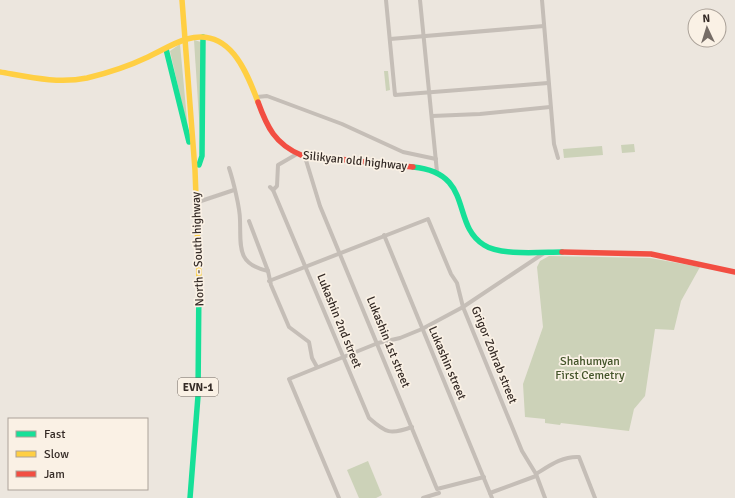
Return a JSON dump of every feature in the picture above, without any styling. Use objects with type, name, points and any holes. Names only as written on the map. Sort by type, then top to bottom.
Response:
[{"type":"main road","name":"North - South highway","points":[[182,0],[186,16]]},
{"type":"main road","name":"North - South highway","points":[[186,0],[198,227],[199,330],[197,402],[190,498]]},
{"type":"main road","points":[[0,72],[55,80],[74,80],[97,75],[139,62],[194,37],[202,37],[202,146],[199,165]]},
{"type":"main road","name":"Silikyan old highway","points":[[202,37],[217,40],[234,55],[248,76],[276,140],[297,154],[305,157],[423,168],[444,175],[452,185],[462,204],[473,236],[483,247],[498,251],[544,253],[651,254],[735,272]]},
{"type":"main road","points":[[166,49],[194,152]]},
{"type":"main road","name":"North - South highway","points":[[188,55],[199,165],[203,295],[203,354],[194,498]]},
{"type":"street","points":[[386,0],[395,95],[548,83]]},
{"type":"street","points":[[420,0],[437,172]]},
{"type":"street","points":[[542,0],[550,107],[554,144],[558,158]]},
{"type":"street","points":[[390,39],[544,26]]},
{"type":"street","points":[[257,97],[267,96],[342,124],[403,152],[436,160]]},
{"type":"street","points":[[432,116],[550,107]]},
{"type":"street","name":"Lukashin 2nd street","points":[[297,154],[278,165],[276,186],[271,189],[306,266],[369,418],[383,430],[389,432],[395,433],[412,428]]},
{"type":"street","name":"Lukashin 1st street","points":[[305,157],[320,206],[441,498]]},
{"type":"street","points":[[229,168],[240,220],[239,236],[242,254],[254,268],[268,271]]},
{"type":"street","points":[[201,201],[234,190]]},
{"type":"street","name":"Grigor Zohrab street","points":[[384,235],[428,219],[451,274],[458,283],[463,307],[522,451],[536,475],[545,498]]},
{"type":"street","points":[[250,221],[268,271],[269,281],[289,327],[309,342],[312,358],[317,367]]},
{"type":"street","points":[[269,281],[384,235]]},
{"type":"street","name":"Lukashin street","points":[[384,235],[492,498]]},
{"type":"street","points":[[339,498],[289,379],[317,367],[344,359],[378,343],[400,338],[422,329],[463,307],[544,253]]},
{"type":"street","points":[[490,493],[536,475],[556,462],[572,457],[579,457],[595,498]]},
{"type":"street","points":[[423,498],[438,491],[484,477]]},
{"type":"green space","points":[[194,40],[201,42],[200,134]]},
{"type":"green space","points":[[180,44],[188,130],[170,51]]},
{"type":"green space","points":[[384,71],[388,71],[390,90],[386,91]]},
{"type":"green space","points":[[634,144],[635,152],[622,153],[621,145]]},
{"type":"green space","points":[[602,146],[603,155],[564,158],[563,149]]},
{"type":"green space","name":"Shahumyan First Cemetry","points":[[549,256],[650,258],[700,267],[681,301],[674,330],[655,329],[645,396],[634,409],[629,431],[561,423],[560,425],[545,423],[545,419],[525,417],[523,384],[543,327],[537,267],[540,261]]},
{"type":"green space","points":[[368,461],[382,495],[376,498],[359,498],[347,470]]},
{"type":"traffic: fast","points":[[199,165],[202,156],[203,37]]},
{"type":"traffic: fast","points":[[166,49],[189,142]]},
{"type":"traffic: fast","points":[[413,167],[432,171],[445,179],[454,189],[467,225],[474,236],[484,245],[500,251],[510,252],[562,252]]},
{"type":"traffic: fast","points":[[190,498],[198,396],[199,277]]},
{"type":"traffic: slow","points":[[182,0],[195,170],[199,277]]},
{"type":"traffic: slow","points":[[0,72],[33,78],[76,80],[111,72],[187,39],[202,37],[214,39],[225,45],[234,54],[248,77],[258,102]]},
{"type":"traffic: jam","points":[[258,102],[273,134],[285,146],[301,155],[413,167]]},
{"type":"traffic: jam","points":[[562,252],[651,254],[735,272]]}]
